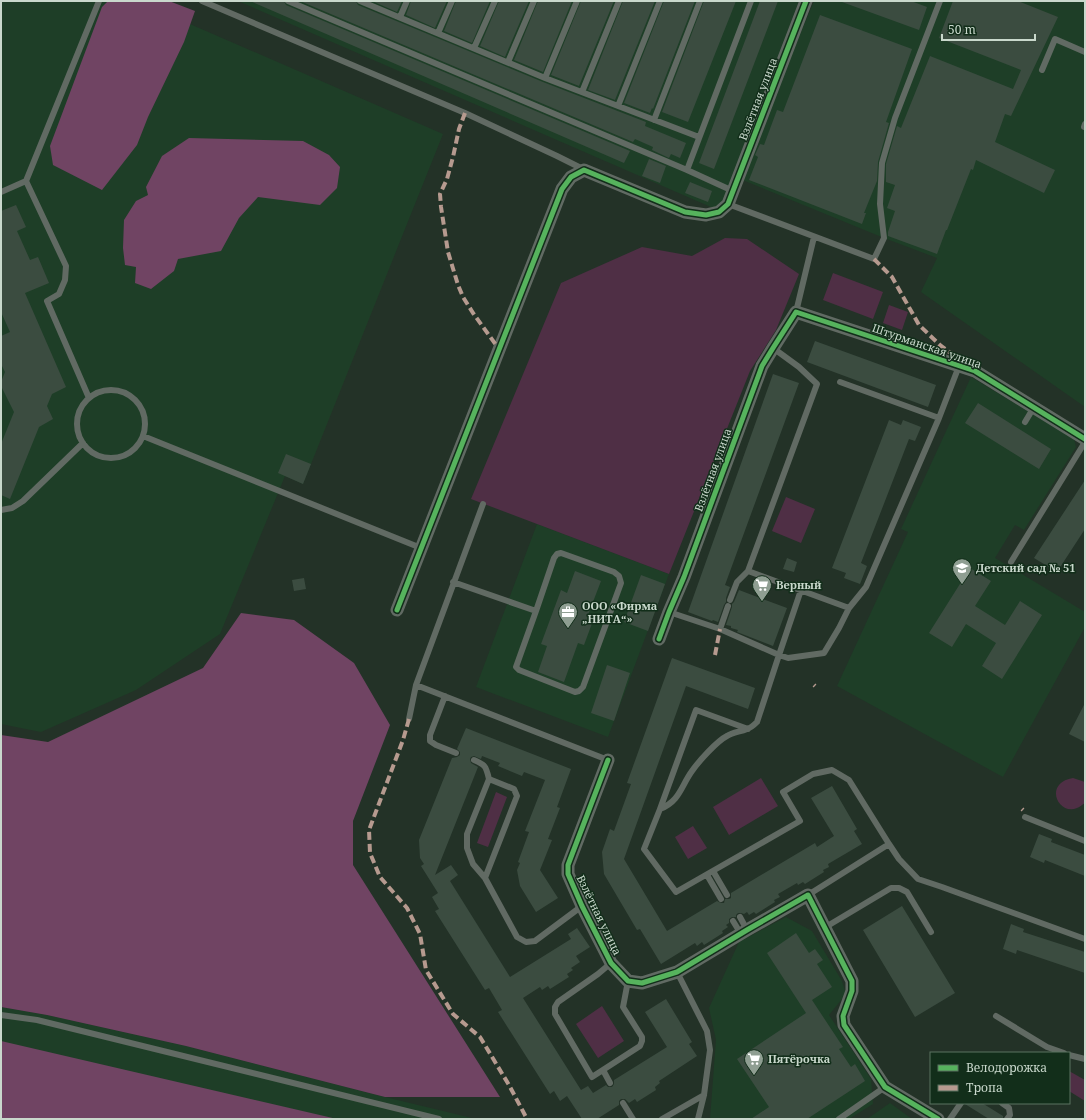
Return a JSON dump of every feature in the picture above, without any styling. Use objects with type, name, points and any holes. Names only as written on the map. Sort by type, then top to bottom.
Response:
[{"type":"street","name":"Взлётная улица","points":[[728,204],[806,1]]},
{"type":"street","points":[[397,610],[562,188],[571,177],[584,170],[685,212],[706,215],[719,212],[728,204]]},
{"type":"street","name":"Взлётная улица","points":[[659,639],[684,577],[762,366],[796,312]]},
{"type":"street","name":"Штурманская улица","points":[[796,312],[975,371],[1085,439]]},
{"type":"street","name":"Взлётная улица","points":[[608,760],[568,865],[568,874],[582,906],[611,963],[628,981]]},
{"type":"street","points":[[628,981],[642,983],[677,972],[808,895],[852,981],[852,991],[843,1016],[844,1024],[885,1087],[938,1119]]},
{"type":"lane","points":[[1,192],[26,181],[99,1]]},
{"type":"lane","points":[[202,1],[465,113],[584,170]]},
{"type":"lane","points":[[288,1],[687,170],[733,191]]},
{"type":"lane","points":[[362,1],[545,78],[699,137]]},
{"type":"lane","points":[[400,18],[407,1]]},
{"type":"lane","points":[[438,33],[452,1]]},
{"type":"lane","points":[[474,48],[495,1]]},
{"type":"lane","points":[[508,62],[534,1]]},
{"type":"lane","points":[[545,78],[577,1]]},
{"type":"lane","points":[[582,92],[619,1]]},
{"type":"lane","points":[[618,106],[660,1]]},
{"type":"lane","points":[[654,120],[700,1]]},
{"type":"lane","points":[[687,170],[751,1]]},
{"type":"lane","points":[[728,204],[874,259],[884,238],[880,204],[882,163],[896,118],[940,1]]},
{"type":"lane","points":[[1042,70],[1055,39],[1085,52]]},
{"type":"lane","points":[[26,181],[66,266],[65,280],[59,294],[47,301],[88,398]]},
{"type":"lane","points":[[796,312],[814,237]]},
{"type":"lane","points":[[720,629],[737,582],[748,571],[817,384],[799,367],[773,348]]},
{"type":"lane","points":[[669,612],[720,629],[788,658],[824,653],[849,608],[866,587],[939,418],[959,366]]},
{"type":"lane","points":[[840,382],[939,418]]},
{"type":"lane","points":[[103,390],[120,390],[127,393],[140,404],[145,420],[143,436],[140,443],[134,450],[127,454],[115,458],[103,457],[95,454],[88,449],[79,436],[77,420],[79,411],[88,398],[95,393],[103,390]]},
{"type":"lane","points":[[1025,422],[1034,407]]},
{"type":"lane","points":[[143,436],[421,548]]},
{"type":"lane","points":[[1011,562],[1085,442]]},
{"type":"lane","points":[[1,510],[12,508],[23,501],[83,443]]},
{"type":"lane","points":[[409,719],[416,685],[483,504]]},
{"type":"lane","points":[[560,553],[614,572],[619,576],[621,582],[583,687],[579,692],[574,692],[519,670],[516,667],[536,611],[554,558],[557,554],[560,553]]},
{"type":"lane","points":[[748,571],[849,608]]},
{"type":"lane","points":[[453,582],[536,611]]},
{"type":"lane","points":[[660,809],[668,806],[678,796],[692,771],[709,751],[725,737],[734,732],[748,729],[757,722],[802,590]]},
{"type":"lane","points":[[416,685],[608,760]]},
{"type":"lane","points":[[445,696],[430,735],[430,741],[436,745],[456,752]]},
{"type":"lane","points":[[748,729],[696,710],[644,849],[676,892],[800,821],[783,792],[813,774],[832,770],[849,780],[899,859],[918,879],[1085,939]]},
{"type":"lane","points":[[474,760],[480,762],[486,768],[489,779],[467,834],[467,848],[473,864],[485,878],[517,937],[526,942],[535,941],[582,906]]},
{"type":"lane","points":[[485,878],[517,796],[514,789],[489,779]]},
{"type":"lane","points":[[1025,817],[1085,841]]},
{"type":"lane","points":[[808,895],[889,844]]},
{"type":"lane","points":[[713,871],[727,895]]},
{"type":"lane","points":[[706,875],[721,899]]},
{"type":"lane","points":[[824,928],[891,888],[899,888],[907,892],[931,932]]},
{"type":"lane","points":[[740,917],[744,932]]},
{"type":"lane","points":[[733,921],[744,932]]},
{"type":"lane","points":[[611,963],[558,1002],[555,1007],[555,1014],[592,1077],[640,1046],[642,1041],[642,1037],[623,1007],[628,981]]},
{"type":"lane","points":[[677,972],[707,1031],[710,1050],[704,1095],[698,1119]]},
{"type":"lane","points":[[1,1015],[37,1020],[439,1119]]},
{"type":"lane","points":[[996,1016],[1047,1047],[1061,1052]]},
{"type":"lane","points":[[1070,1055],[1085,1059]]},
{"type":"lane","points":[[602,1070],[610,1082]]},
{"type":"lane","points":[[839,1119],[885,1087]]},
{"type":"lane","points":[[662,1119],[704,1095]]},
{"type":"lane","points":[[623,1103],[633,1119]]},
{"type":"lane","points":[[950,1119],[960,1104]]},
{"type":"lane","points":[[1003,1104],[1009,1108],[1010,1115],[1007,1119]]},
{"type":"shaded area","points":[[1,1],[137,1],[443,134],[303,484],[285,476],[220,634],[136,690],[41,732],[1,724]]},
{"type":"shaded area","points":[[108,1],[169,1],[195,11],[184,42],[148,117],[137,145],[102,190],[53,165],[50,146],[102,7]]},
{"type":"shaded area","points":[[238,1],[799,1],[720,211]]},
{"type":"shaded area","points":[[814,1],[1085,1],[1085,407],[921,292],[937,258],[740,179]]},
{"type":"shaded area","points":[[189,138],[303,141],[329,155],[340,167],[337,188],[320,205],[258,197],[239,218],[221,251],[178,259],[174,271],[151,289],[135,283],[136,267],[125,265],[123,248],[124,220],[136,201],[148,195],[146,187],[162,156]]},
{"type":"shaded area","points":[[725,238],[747,239],[799,274],[776,330],[750,371],[669,574],[471,499],[561,283],[642,247],[692,256]]},
{"type":"shaded area","points":[[833,273],[883,292],[873,319],[823,300]]},
{"type":"shaded area","points":[[889,305],[908,312],[902,330],[883,323]]},
{"type":"shaded area","name":"Детский сад № 51","points":[[971,377],[1074,439],[1076,447],[1024,530],[1015,525],[995,558],[1085,612],[1085,627],[1003,777],[837,686],[908,532],[901,529]]},
{"type":"shaded area","points":[[786,497],[815,509],[801,543],[772,531]]},
{"type":"shaded area","name":"ООО «Фирма „НИТА“»","points":[[537,524],[669,574],[608,737],[476,687]]},
{"type":"shaded area","points":[[241,613],[294,620],[354,663],[390,725],[353,821],[353,865],[500,1097],[385,1097],[186,1046],[47,1015],[1,1007],[1,735],[48,742],[203,668]]},
{"type":"shaded area","points":[[761,778],[778,806],[729,835],[713,807]]},
{"type":"shaded area","points":[[1073,778],[1085,782],[1085,803],[1078,808],[1070,809],[1059,803],[1056,792],[1058,786],[1064,781]]},
{"type":"shaded area","points":[[496,792],[507,797],[488,847],[477,843]]},
{"type":"shaded area","points":[[693,826],[707,848],[688,859],[675,837]]},
{"type":"shaded area","points":[[786,917],[812,931],[842,981],[846,994],[829,1015],[871,1079],[873,1104],[849,1119],[710,1119],[716,1040],[709,1008],[739,942]]},
{"type":"shaded area","points":[[602,1006],[624,1041],[598,1058],[576,1024]]},
{"type":"shaded area","points":[[1,1007],[47,1015],[186,1046],[476,1119],[1,1119]]},
{"type":"shaded area","points":[[1,1041],[337,1119],[1,1119]]},
{"type":"shaded area","points":[[1070,1072],[1085,1080],[1085,1101],[1070,1092]]},
{"type":"shaded area","points":[[890,1103],[912,1119],[867,1119]]},
{"type":"building","points":[[250,1],[284,1],[286,5],[630,151],[624,163]]},
{"type":"building","points":[[300,1],[356,1],[358,5],[543,82],[646,122],[645,126],[686,143],[680,158],[671,154],[669,158],[652,150],[653,147],[635,139],[633,142]]},
{"type":"building","points":[[372,1],[402,1],[397,12]]},
{"type":"building","points":[[411,1],[447,1],[435,28],[406,15]]},
{"type":"building","points":[[456,1],[490,1],[472,43],[444,31]]},
{"type":"building","points":[[499,1],[529,1],[505,57],[480,46]]},
{"type":"building","points":[[538,1],[572,1],[543,72],[514,60]]},
{"type":"building","points":[[581,1],[614,1],[579,86],[551,75]]},
{"type":"building","points":[[623,1],[655,1],[615,100],[588,90]]},
{"type":"building","points":[[664,1],[695,1],[653,109],[652,108],[650,113],[624,103]]},
{"type":"building","points":[[704,1],[736,1],[688,122],[662,112]]},
{"type":"building","points":[[760,1],[778,1],[714,169],[699,163]]},
{"type":"building","points":[[842,1],[911,1],[927,7],[919,30]]},
{"type":"building","points":[[953,1],[1018,1],[1058,17],[1011,116],[1005,114],[995,142],[1055,170],[1044,193],[976,160],[937,254],[888,236],[895,211],[887,208],[895,185],[886,182],[886,164],[897,126],[901,128],[930,56],[1013,89],[1021,70],[939,38]]},
{"type":"building","points":[[820,15],[912,49],[886,122],[889,123],[878,162],[877,181],[864,213],[866,213],[862,224],[749,180],[758,157],[755,155],[760,144],[764,145],[777,110],[783,112]]},
{"type":"building","points":[[649,159],[666,166],[660,183],[642,176]]},
{"type":"building","points":[[690,182],[712,191],[708,202],[685,193]]},
{"type":"building","points":[[16,205],[26,227],[17,231],[30,260],[38,257],[49,283],[25,293],[66,387],[52,394],[47,406],[53,419],[39,427],[10,499],[1,495],[1,444],[14,412],[1,386],[5,372],[1,364],[1,336],[10,332],[1,312],[1,211]]},
{"type":"building","points":[[815,341],[936,385],[928,407],[807,362]]},
{"type":"building","points":[[773,374],[799,383],[725,585],[730,587],[726,602],[718,622],[712,621],[688,612]]},
{"type":"building","points":[[978,403],[1051,449],[1039,469],[965,423]]},
{"type":"building","points":[[889,420],[901,425],[903,420],[921,427],[915,441],[909,439],[861,563],[867,566],[860,584],[844,578],[846,573],[832,568]]},
{"type":"building","points":[[286,454],[311,464],[303,484],[278,473]]},
{"type":"building","points":[[1085,480],[1085,529],[1057,572],[1034,558]]},
{"type":"building","points":[[787,558],[797,562],[794,572],[783,569]]},
{"type":"building","points":[[970,568],[991,581],[975,606],[1005,625],[1020,601],[1042,615],[1002,679],[982,666],[996,643],[966,624],[952,647],[929,633]]},
{"type":"building","name":"ООО «Фирма „НИТА“»","points":[[575,571],[601,581],[588,615],[594,618],[584,645],[578,643],[564,682],[538,672],[547,646],[541,644],[561,590],[567,593]]},
{"type":"building","points":[[641,575],[665,584],[648,631],[624,622]]},
{"type":"building","points":[[304,578],[306,589],[294,591],[292,580]]},
{"type":"building","points":[[739,590],[787,608],[773,646],[737,632],[738,630],[726,625],[732,604]]},
{"type":"building","points":[[672,658],[755,688],[748,709],[686,686],[624,859],[667,931],[717,901],[724,903],[725,899],[731,898],[731,893],[815,843],[817,847],[834,836],[811,798],[832,786],[857,829],[854,831],[862,844],[828,864],[829,867],[823,870],[824,872],[805,884],[803,882],[798,885],[797,883],[778,894],[780,897],[774,900],[775,902],[756,914],[754,912],[749,915],[747,912],[744,914],[738,913],[736,917],[729,919],[729,923],[726,925],[728,927],[722,931],[723,933],[704,945],[702,942],[697,946],[695,943],[661,964],[640,929],[637,930],[604,874],[602,852],[610,829],[614,831],[631,784],[627,783]]},
{"type":"building","points":[[607,665],[630,673],[614,721],[591,713]]},
{"type":"building","points":[[1085,703],[1085,742],[1069,734]]},
{"type":"building","points":[[466,728],[571,769],[557,807],[560,808],[548,839],[552,840],[540,870],[558,898],[536,912],[520,886],[517,870],[520,863],[518,862],[529,832],[525,831],[545,780],[524,772],[522,776],[498,766],[500,763],[482,756],[481,759],[474,756],[470,759],[471,763],[478,767],[435,875],[451,865],[458,875],[450,881],[510,977],[571,939],[568,934],[577,928],[590,947],[576,956],[580,962],[571,968],[573,970],[567,974],[569,977],[550,989],[548,986],[542,990],[540,987],[523,998],[581,1090],[588,1086],[593,1093],[606,1085],[608,1087],[612,1087],[614,1080],[667,1047],[645,1012],[666,999],[692,1042],[689,1044],[697,1056],[659,1081],[660,1083],[655,1087],[656,1090],[637,1102],[635,1099],[629,1103],[625,1099],[621,1099],[619,1101],[619,1105],[597,1119],[582,1119],[567,1096],[560,1101],[554,1091],[550,1094],[498,1012],[502,1010],[489,988],[485,990],[435,911],[439,909],[432,897],[438,893],[421,866],[424,864],[420,858],[419,840],[452,758],[460,755],[460,752],[457,749]]},
{"type":"building","points":[[1039,834],[1052,839],[1051,842],[1085,855],[1085,876],[1045,860],[1044,863],[1030,857]]},
{"type":"building","points":[[902,906],[955,993],[915,1017],[863,930]]},
{"type":"building","points":[[1011,924],[1024,929],[1023,932],[1085,952],[1085,973],[1017,950],[1016,954],[1003,949]]},
{"type":"building","points":[[796,933],[809,953],[815,949],[823,960],[817,964],[832,987],[812,1000],[843,1047],[839,1049],[851,1067],[855,1064],[865,1081],[807,1119],[751,1119],[769,1107],[737,1059],[806,1013],[767,953]]},
{"type":"building","points":[[965,1104],[984,1104],[1003,1116],[1003,1119],[989,1119]]},
{"type":"marked path","points":[[465,113],[459,129],[447,179],[440,194],[441,207],[448,252],[458,285],[463,297],[473,313],[499,349]]},
{"type":"marked path","points":[[874,259],[892,277],[919,325],[941,346],[955,356],[959,366]]},
{"type":"marked path","points":[[715,655],[720,629]]},
{"type":"marked path","points":[[409,719],[403,740],[369,830],[370,853],[380,877],[407,908],[420,934],[426,970],[453,1014],[480,1037],[509,1085],[527,1119]]},
{"type":"cycle path","points":[[397,610],[562,189],[571,177],[584,170],[685,212],[706,215],[719,212],[728,204],[806,1]]},
{"type":"cycle path","points":[[659,639],[684,577],[762,366],[796,312],[975,371],[1085,439]]},
{"type":"cycle path","points":[[608,760],[568,865],[568,874],[582,906],[611,963],[628,981],[642,983],[677,972],[808,895],[852,981],[852,991],[843,1016],[844,1025],[885,1087],[938,1119]]},
{"type":"place","name":"Детский сад № 51","points":[[962,585]]},
{"type":"place","name":"Верный","points":[[762,602]]},
{"type":"place","name":"ООО «Фирма „НИТА“»","points":[[568,629]]},
{"type":"place","name":"Пятёрочка","points":[[754,1076]]}]
